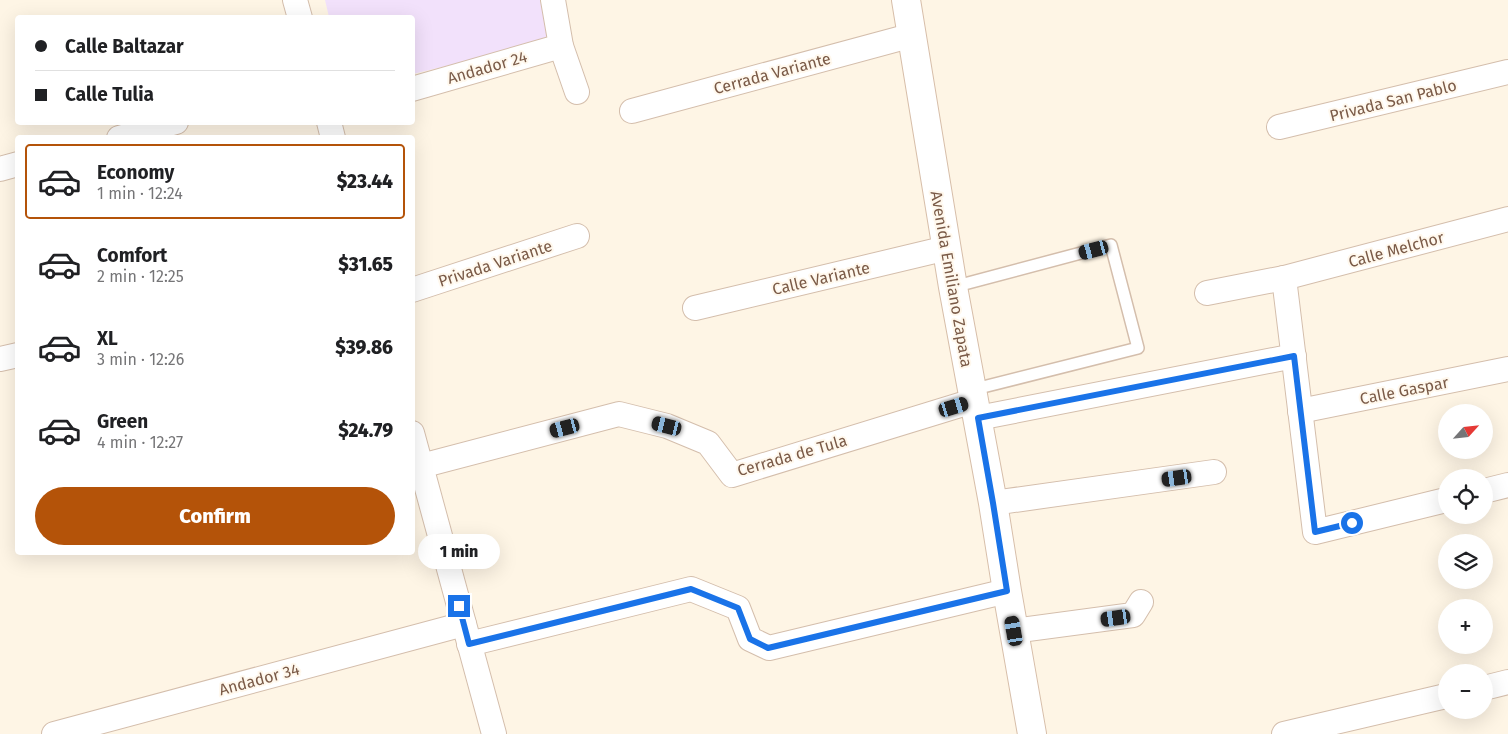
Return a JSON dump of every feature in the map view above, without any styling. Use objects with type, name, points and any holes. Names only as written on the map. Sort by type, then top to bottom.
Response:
[{"type":"main road","name":"Avenida Emiliano Zapata","points":[[906,0],[953,287],[993,503],[1032,734]]},
{"type":"street","points":[[295,0],[299,15]]},
{"type":"street","points":[[552,0],[561,46],[577,92]]},
{"type":"street","name":"Cerrada Variante","points":[[632,111],[913,35]]},
{"type":"street","name":"Andador 24","points":[[415,88],[561,46]]},
{"type":"street","name":"Privada San Pablo","points":[[1279,127],[1508,72]]},
{"type":"street","points":[[130,135],[165,125]]},
{"type":"street","points":[[0,168],[15,165]]},
{"type":"street","name":"Calle Melchor","points":[[1207,293],[1284,278],[1508,220]]},
{"type":"street","name":"Privada Variante","points":[[415,289],[577,236]]},
{"type":"street","name":"Calle Variante","points":[[695,308],[947,248]]},
{"type":"street","points":[[1284,278],[1315,532],[1438,502]]},
{"type":"street","points":[[0,359],[15,356]]},
{"type":"street","points":[[974,403],[1294,356]]},
{"type":"street","name":"Calle Gaspar","points":[[1300,411],[1508,369]]},
{"type":"street","name":"Cerrada de Tula","points":[[416,448],[619,414],[667,426],[708,443],[732,475],[974,403]]},
{"type":"street","points":[[416,448],[494,734]]},
{"type":"street","points":[[993,503],[1214,472]]},
{"type":"street","points":[[1493,489],[1508,485]]},
{"type":"street","name":"Andador 34","points":[[54,734],[466,634],[691,589],[738,608],[750,639],[768,648],[1007,591]]},
{"type":"street","points":[[1014,631],[1133,615],[1141,602]]},
{"type":"street","points":[[1493,686],[1508,682]]},
{"type":"street","points":[[1284,734],[1438,698]]},
{"type":"lane","points":[[953,287],[1111,245],[1138,348],[974,403]]},
{"type":"shaded area","points":[[325,0],[540,0],[549,41],[415,74],[415,15],[329,15]]},
{"type":"route","points":[[459,606],[469,644],[691,589],[738,608],[750,639],[768,648],[1007,591],[978,418],[1294,356],[1315,532],[1352,523]]}]
